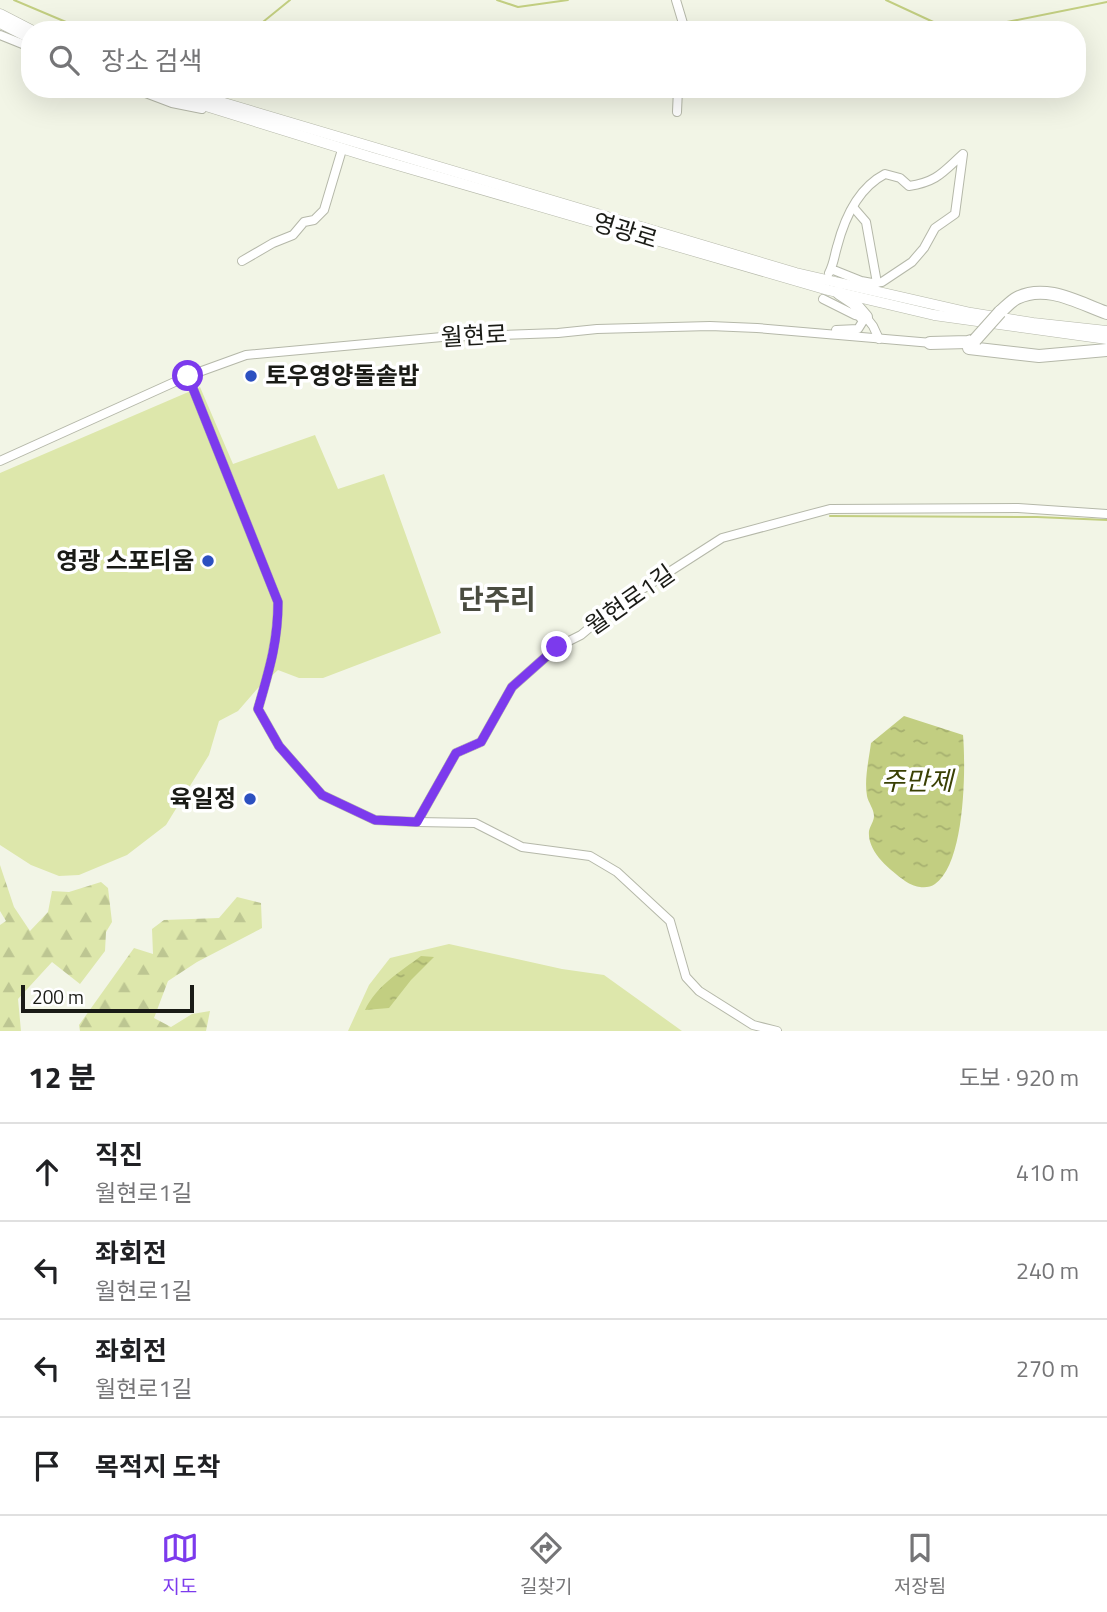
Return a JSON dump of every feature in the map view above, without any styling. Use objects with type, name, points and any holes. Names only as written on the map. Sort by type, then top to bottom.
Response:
[{"type":"highway","points":[[839,293],[854,303],[862,316]]},
{"type":"highway","points":[[972,344],[999,312],[1016,298],[1032,293],[1052,293],[1107,313]]},
{"type":"highway","points":[[930,343],[968,342],[1039,356],[1107,350]]},
{"type":"main road","points":[[0,14],[21,25]]},
{"type":"main road","points":[[0,23],[21,34]]},
{"type":"main road","name":"영광로","points":[[179,98],[699,254],[839,293],[934,315],[1107,339]]},
{"type":"main road","name":"영광로","points":[[207,98],[796,273],[971,313],[1107,331]]},
{"type":"street","points":[[676,0],[682,21]]},
{"type":"street","points":[[0,35],[21,43]]},
{"type":"street","points":[[159,98],[239,117]]},
{"type":"street","points":[[677,112],[678,98]]},
{"type":"street","points":[[242,261],[272,243],[293,235],[304,222],[314,220],[324,210],[341,153]]},
{"type":"street","points":[[963,155],[955,214],[934,228],[924,248],[912,262],[877,283],[830,271],[853,207],[875,179],[885,174],[900,178],[909,186],[932,182],[963,155]]},
{"type":"street","points":[[853,207],[866,222],[877,283]]},
{"type":"street","points":[[823,299],[862,316],[873,326],[878,339]]},
{"type":"street","points":[[802,331],[858,329],[863,321],[862,316]]},
{"type":"street","name":"월현로","points":[[0,460],[188,376],[246,355],[442,337],[710,326],[802,331],[930,343]]},
{"type":"street","points":[[188,376],[278,602],[274,658],[258,709],[279,746],[322,795],[375,820],[475,823],[522,847],[590,856],[617,872],[670,921],[686,977],[699,990],[753,1025],[777,1031]]},
{"type":"street","name":"월현로1길","points":[[417,822],[456,753],[481,742],[512,687],[557,647],[581,635],[613,608],[722,538],[830,509],[1018,508],[1107,514]]},
{"type":"green space","name":"영광 스포티움","points":[[200,387],[233,464],[315,435],[338,489],[384,474],[441,633],[323,678],[299,678],[278,670],[238,711],[219,721],[209,755],[166,825],[127,855],[79,875],[59,876],[31,865],[0,845],[0,473]]},
{"type":"green space","points":[[0,865],[14,907],[30,931],[48,912],[52,891],[69,892],[101,882],[108,888],[112,922],[106,932],[105,951],[80,984],[52,962],[18,999],[21,1031],[0,1031],[0,925],[6,921],[0,911]]},
{"type":"green space","points":[[237,897],[261,903],[262,928],[197,962],[168,981],[154,1018],[171,1027],[192,1014],[210,1011],[206,1031],[80,1031],[79,1025],[134,948],[153,954],[152,929],[164,920],[219,918]]},
{"type":"green space","points":[[449,944],[562,969],[604,975],[682,1031],[348,1031],[369,985],[390,958]]},
{"type":"water","name":"주만제","points":[[904,716],[963,735],[963,792],[958,837],[945,873],[935,884],[928,887],[912,885],[893,872],[881,860],[869,839],[874,816],[866,789],[871,743]]},
{"type":"water","points":[[421,956],[434,957],[389,1008],[365,1010],[382,987]]},
{"type":"waterway","points":[[14,0],[64,21]]},
{"type":"waterway","points":[[264,21],[290,0]]},
{"type":"waterway","points":[[497,0],[518,7],[568,0]]},
{"type":"waterway","points":[[886,0],[931,21]]},
{"type":"waterway","points":[[1012,21],[1107,2]]},
{"type":"waterway","points":[[830,516],[1107,520]]},
{"type":"place","name":"토우영양돌솥밥","points":[[251,376]]},
{"type":"place","name":"영광 스포티움","points":[[208,561]]},
{"type":"place","name":"육일정","points":[[250,799]]},
{"type":"district","name":"단주리","points":[[497,599]]},
{"type":"route","points":[[188,376],[278,602],[274,658],[258,709],[279,746],[322,795],[375,820],[417,822],[456,753],[481,742],[512,687],[557,647]]}]
